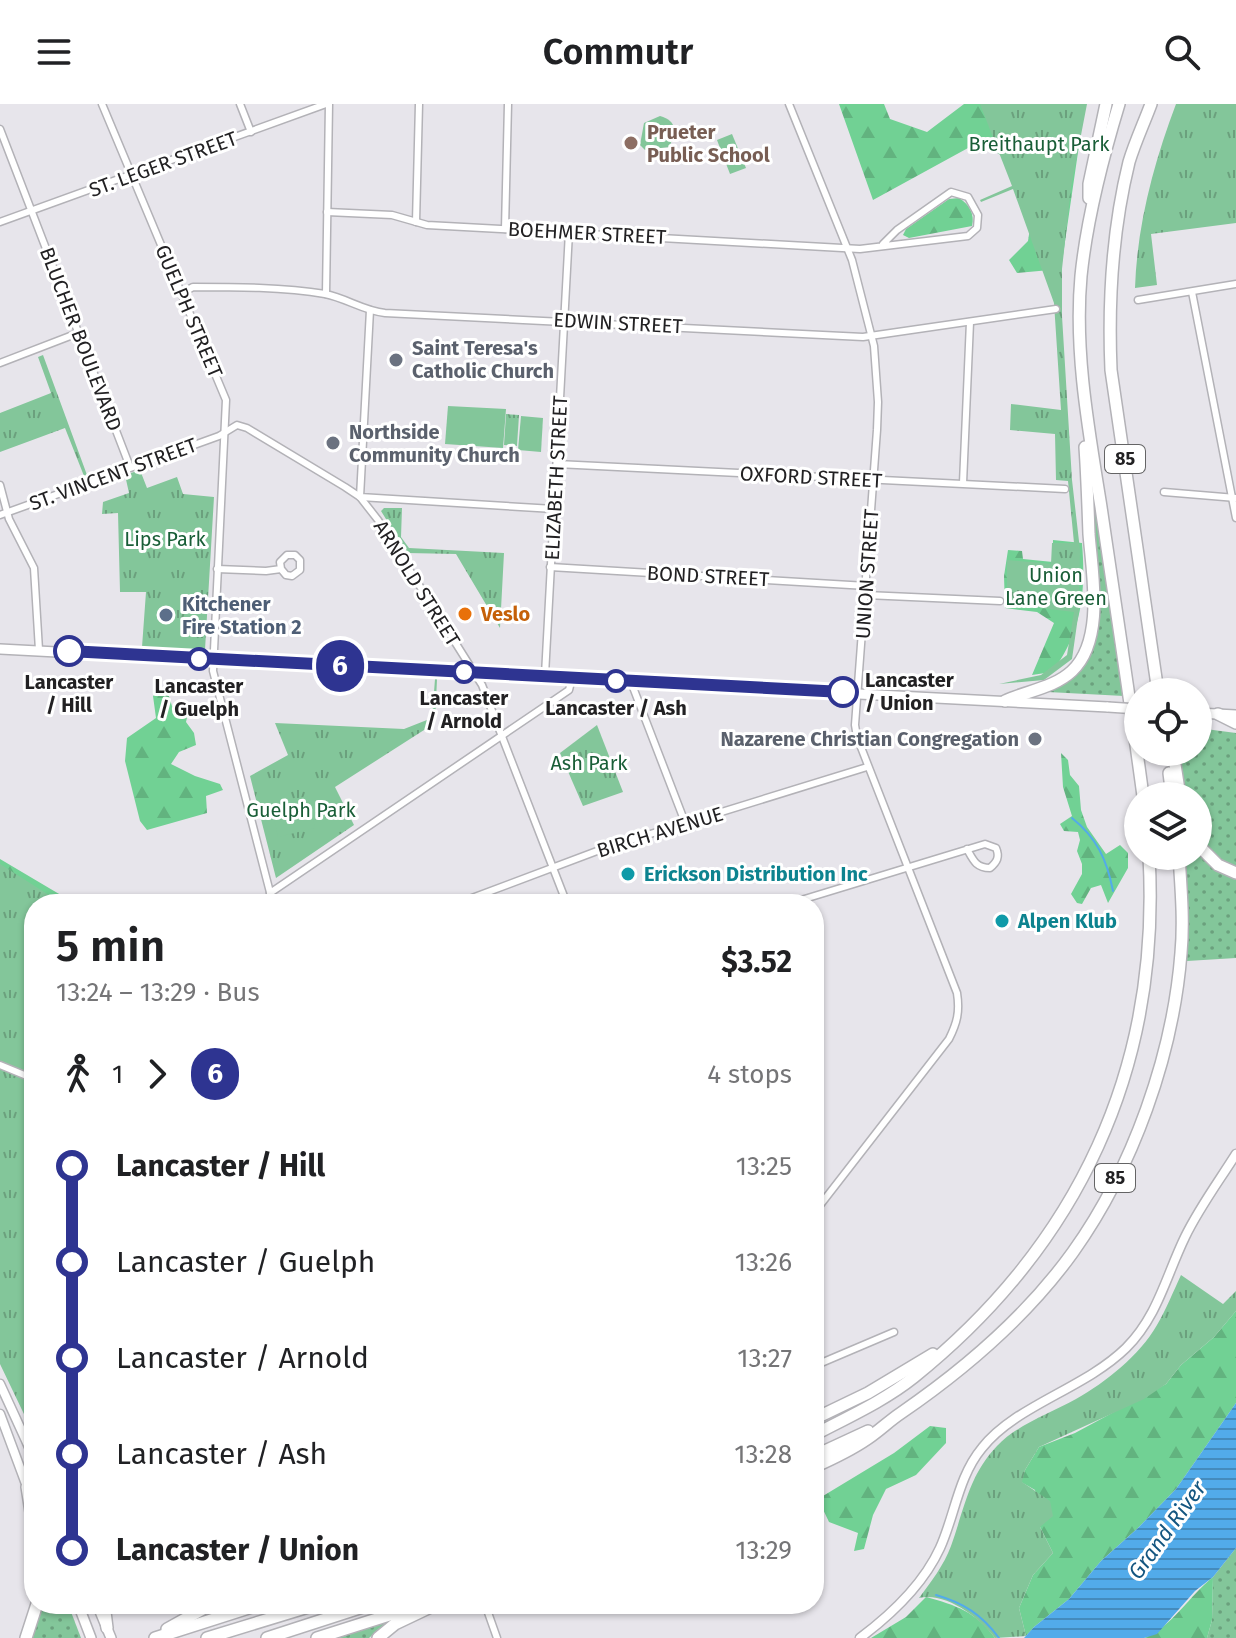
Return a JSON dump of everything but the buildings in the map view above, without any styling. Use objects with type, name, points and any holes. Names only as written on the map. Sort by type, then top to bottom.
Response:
[{"type":"highway","points":[[1089,222],[1089,184],[1106,104]]},
{"type":"highway","name":"85","points":[[1119,104],[1103,157],[1089,222],[1081,278],[1080,330],[1085,386],[1141,782]]},
{"type":"highway","name":"85","points":[[1151,104],[1130,159],[1115,225],[1109,323],[1111,370],[1158,678]]},
{"type":"highway","points":[[1005,701],[1050,685],[1073,670],[1085,650],[1093,624],[1085,386]]},
{"type":"highway","points":[[1218,714],[1236,723]]},
{"type":"highway","points":[[1212,859],[1236,873]]},
{"type":"highway","name":"85","points":[[824,1430],[902,1385],[948,1347],[994,1302],[1033,1257],[1094,1159],[1119,1100],[1136,1042],[1150,932],[1149,870]]},
{"type":"highway","name":"85","points":[[824,1462],[867,1439],[972,1361],[1040,1293],[1073,1252],[1121,1167],[1145,1113],[1163,1058],[1181,953],[1180,870]]},
{"type":"highway","name":"85","points":[[824,1414],[948,1347]]},
{"type":"highway","name":"85","points":[[824,1451],[891,1419]]},
{"type":"highway","points":[[26,1638],[34,1614]]},
{"type":"highway","points":[[148,1638],[193,1614]]},
{"type":"highway","points":[[155,1638],[230,1614]]},
{"type":"highway","points":[[207,1638],[285,1614]]},
{"type":"highway","points":[[267,1638],[341,1614]]},
{"type":"highway","points":[[317,1638],[393,1614]]},
{"type":"highway","points":[[378,1638],[395,1624],[416,1614]]},
{"type":"main road","points":[[0,649],[545,675],[1124,708]]},
{"type":"main road","points":[[1212,714],[1236,715]]},
{"type":"main road","points":[[82,1614],[90,1635]]},
{"type":"main road","points":[[101,1614],[109,1633]]},
{"type":"street","name":"GUELPH STREET","points":[[102,104],[223,391],[225,432],[213,671],[270,893]]},
{"type":"street","points":[[240,104],[251,132]]},
{"type":"street","name":"ST. LEGER STREET","points":[[0,222],[328,104]]},
{"type":"street","points":[[326,294],[328,104]]},
{"type":"street","points":[[416,222],[419,104]]},
{"type":"street","points":[[505,229],[508,104]]},
{"type":"street","name":"UNION STREET","points":[[789,104],[859,280],[872,336],[878,402],[855,725],[867,767],[960,1007],[958,1021],[949,1039],[824,1200]]},
{"type":"street","name":"BLUCHER BOULEVARD","points":[[0,129],[130,467]]},
{"type":"street","name":"BOEHMER STREET","points":[[327,212],[392,215],[427,225],[870,248],[968,236],[977,228],[978,215],[968,197],[951,192],[897,230],[883,244]]},
{"type":"street","name":"ELIZABETH STREET","points":[[545,675],[569,232]]},
{"type":"street","points":[[1138,300],[1236,284]]},
{"type":"street","name":"EDWIN STREET","points":[[182,293],[193,287],[216,287],[326,294],[370,310],[872,336],[1056,309]]},
{"type":"street","points":[[1192,292],[1236,518]]},
{"type":"street","points":[[370,310],[360,497],[554,509]]},
{"type":"street","points":[[963,483],[970,322]]},
{"type":"street","points":[[0,363],[78,333]]},
{"type":"street","name":"ARNOLD STREET","points":[[225,432],[237,425],[247,428],[360,497],[378,520],[482,685],[563,894]]},
{"type":"street","name":"ST. VINCENT STREET","points":[[3,513],[225,432]]},
{"type":"street","name":"OXFORD STREET","points":[[557,464],[1065,489]]},
{"type":"street","points":[[0,485],[3,513],[34,568],[39,650]]},
{"type":"street","points":[[1164,492],[1234,498]]},
{"type":"street","name":"BOND STREET","points":[[550,567],[867,586]]},
{"type":"street","points":[[217,569],[281,569]]},
{"type":"street","points":[[866,595],[1000,601]]},
{"type":"street","points":[[270,893],[569,690],[572,678]]},
{"type":"street","points":[[631,682],[686,825]]},
{"type":"street","name":"BIRCH AVENUE","points":[[481,894],[552,866],[867,767]]},
{"type":"street","points":[[820,894],[967,849],[991,844],[999,855],[990,868],[981,868],[967,849]]},
{"type":"street","points":[[0,1065],[24,1075]]},
{"type":"street","points":[[860,1638],[909,1595],[930,1567],[941,1547],[963,1480],[983,1446],[1007,1424],[1098,1372],[1139,1335],[1159,1303],[1187,1232],[1236,1154]]},
{"type":"street","points":[[824,1362],[894,1332]]},
{"type":"street","points":[[0,1384],[24,1436]]},
{"type":"street","points":[[0,1414],[24,1479]]},
{"type":"street","points":[[489,1614],[497,1638]]},
{"type":"green space","points":[[839,104],[884,104],[890,119],[927,132],[964,104],[1085,104],[1061,269],[1017,273],[1009,260],[1028,241],[1030,228],[1004,157],[979,142],[873,200]]},
{"type":"green space","points":[[980,104],[1087,104],[1071,187],[1062,269],[1072,480],[1080,550],[1079,610],[1072,659],[1044,680],[999,684],[1041,675],[1067,655],[1074,612],[1007,604],[1007,560],[1051,564],[1052,543],[1074,543],[1068,481],[1056,480],[1055,434],[1010,430],[1011,404],[1061,410],[1054,303],[1013,189],[980,200],[1012,186]]},
{"type":"green space","name":"Breithaupt Park","points":[[1176,104],[1236,104],[1236,223],[1151,234],[1157,285],[1135,288],[1139,241],[1148,194]]},
{"type":"green space","points":[[660,116],[673,124],[669,147],[645,150],[640,145],[644,123]]},
{"type":"green space","points":[[732,134],[746,168],[730,174],[717,140]]},
{"type":"green space","points":[[959,198],[970,210],[972,226],[909,238],[903,235],[906,229],[949,199]]},
{"type":"green space","points":[[43,355],[87,475],[84,476],[65,428],[0,452],[0,413],[51,393],[38,357]]},
{"type":"green space","points":[[448,406],[506,409],[503,448],[445,444]]},
{"type":"green space","points":[[506,414],[519,415],[517,446],[504,445]]},
{"type":"green space","points":[[521,416],[543,418],[541,452],[518,450]]},
{"type":"green space","name":"Lips Park","points":[[140,470],[147,488],[177,477],[183,494],[214,497],[205,650],[142,647],[146,592],[120,592],[118,513],[102,514],[103,502],[129,493],[125,475]]},
{"type":"green space","points":[[384,508],[402,508],[401,537],[409,548],[504,553],[500,628],[456,554],[407,553],[381,511]]},
{"type":"green space","points":[[1097,510],[1124,696],[1048,692],[1047,689],[1085,658],[1094,642],[1099,606],[1093,512]]},
{"type":"green space","name":"Union Lane Green","points":[[1053,540],[1082,543],[1080,611],[1070,642],[1052,672],[1032,675],[1054,623],[1037,612],[1005,608],[1004,576],[1008,550],[1022,551],[1023,559],[1053,562]]},
{"type":"green space","name":"Guelph Park","points":[[435,679],[435,723],[335,787],[354,825],[276,878],[250,776],[288,755],[275,723],[404,729],[432,718]]},
{"type":"green space","points":[[160,689],[168,693],[172,706],[180,704],[189,709],[186,722],[194,733],[196,745],[179,752],[171,764],[220,784],[223,790],[206,796],[207,813],[147,830],[140,821],[125,761],[127,738],[156,718],[153,696]]},
{"type":"green space","name":"Ash Park","points":[[597,725],[623,792],[583,806],[560,753]]},
{"type":"green space","points":[[1212,730],[1236,733],[1236,867],[1212,853],[1212,782],[1184,782],[1181,766],[1212,766]]},
{"type":"green space","points":[[1061,753],[1068,760],[1070,775],[1079,786],[1081,810],[1087,827],[1106,854],[1120,845],[1124,849],[1124,870],[1127,870],[1108,903],[1101,885],[1091,888],[1082,904],[1077,903],[1071,894],[1082,874],[1082,864],[1077,851],[1080,840],[1078,832],[1064,831],[1060,824],[1072,816],[1063,787]]},
{"type":"green space","points":[[307,796],[315,828],[278,837],[271,804]]},
{"type":"green space","points":[[0,859],[59,894],[24,894],[24,908],[0,917]]},
{"type":"green space","points":[[0,864],[47,894],[24,894],[24,1414],[0,1364]]},
{"type":"green space","points":[[1212,865],[1236,877],[1236,958],[1187,961],[1184,870],[1212,870]]},
{"type":"green space","points":[[1181,1275],[1223,1304],[1236,1291],[1236,1311],[1166,1384],[1144,1399],[1039,1447],[1025,1470],[1022,1482],[1050,1501],[1053,1516],[1040,1527],[1053,1553],[1033,1575],[1019,1608],[1026,1636],[995,1638],[981,1622],[962,1608],[940,1599],[919,1598],[948,1553],[968,1493],[988,1457],[1014,1431],[1087,1392],[1131,1358],[1157,1325]]},
{"type":"green space","points":[[1236,1311],[1236,1403],[1176,1489],[1101,1561],[1069,1599],[1026,1636],[1019,1608],[1033,1575],[1053,1553],[1040,1527],[1035,1490],[1021,1482],[1039,1447],[1075,1433],[1166,1384]]},
{"type":"green space","points":[[930,1426],[946,1428],[946,1443],[916,1475],[886,1489],[873,1515],[864,1549],[854,1551],[858,1533],[829,1522],[824,1512],[824,1495],[894,1453]]},
{"type":"green space","points":[[1236,1548],[1236,1638],[1207,1638],[1212,1620],[1213,1577]]},
{"type":"green space","points":[[1213,1577],[1212,1620],[1207,1638],[1144,1638],[1163,1627]]},
{"type":"green space","points":[[926,1597],[965,1611],[995,1638],[871,1638],[906,1617]]},
{"type":"green space","points":[[38,1614],[72,1614],[81,1638],[30,1638]]},
{"type":"green space","points":[[383,1620],[384,1625],[369,1638],[326,1638]]},
{"type":"water","name":"Grand River","points":[[1236,1403],[1236,1548],[1213,1577],[1195,1591],[1157,1634],[1144,1638],[1024,1638],[1069,1599],[1101,1561],[1176,1489]]},
{"type":"waterway","points":[[1072,818],[1100,850],[1113,891]]},
{"type":"waterway","points":[[936,1595],[972,1611],[999,1638]]},
{"type":"bus line","name":"6","points":[[69,651],[843,692]]},
{"type":"place","name":"Prueter Public School","points":[[631,143]]},
{"type":"place","name":"Saint Teresa's Catholic Church","points":[[396,360]]},
{"type":"place","name":"Northside Community Church","points":[[333,443]]},
{"type":"place","name":"Veslo","points":[[465,614]]},
{"type":"place","name":"Kitchener Fire Station 2","points":[[166,615]]},
{"type":"place","name":"Lancaster / Hill","points":[[69,651]]},
{"type":"place","name":"Lancaster / Guelph","points":[[199,659]]},
{"type":"place","name":"Lancaster / Arnold","points":[[464,672]]},
{"type":"place","name":"Lancaster / Ash","points":[[616,681]]},
{"type":"place","name":"Lancaster / Union","points":[[843,692]]},
{"type":"place","name":"Nazarene Christian Congregation","points":[[1035,739]]},
{"type":"place","name":"Erickson Distribution Inc","points":[[628,874]]},
{"type":"place","name":"Alpen Klub","points":[[1002,921]]}]
